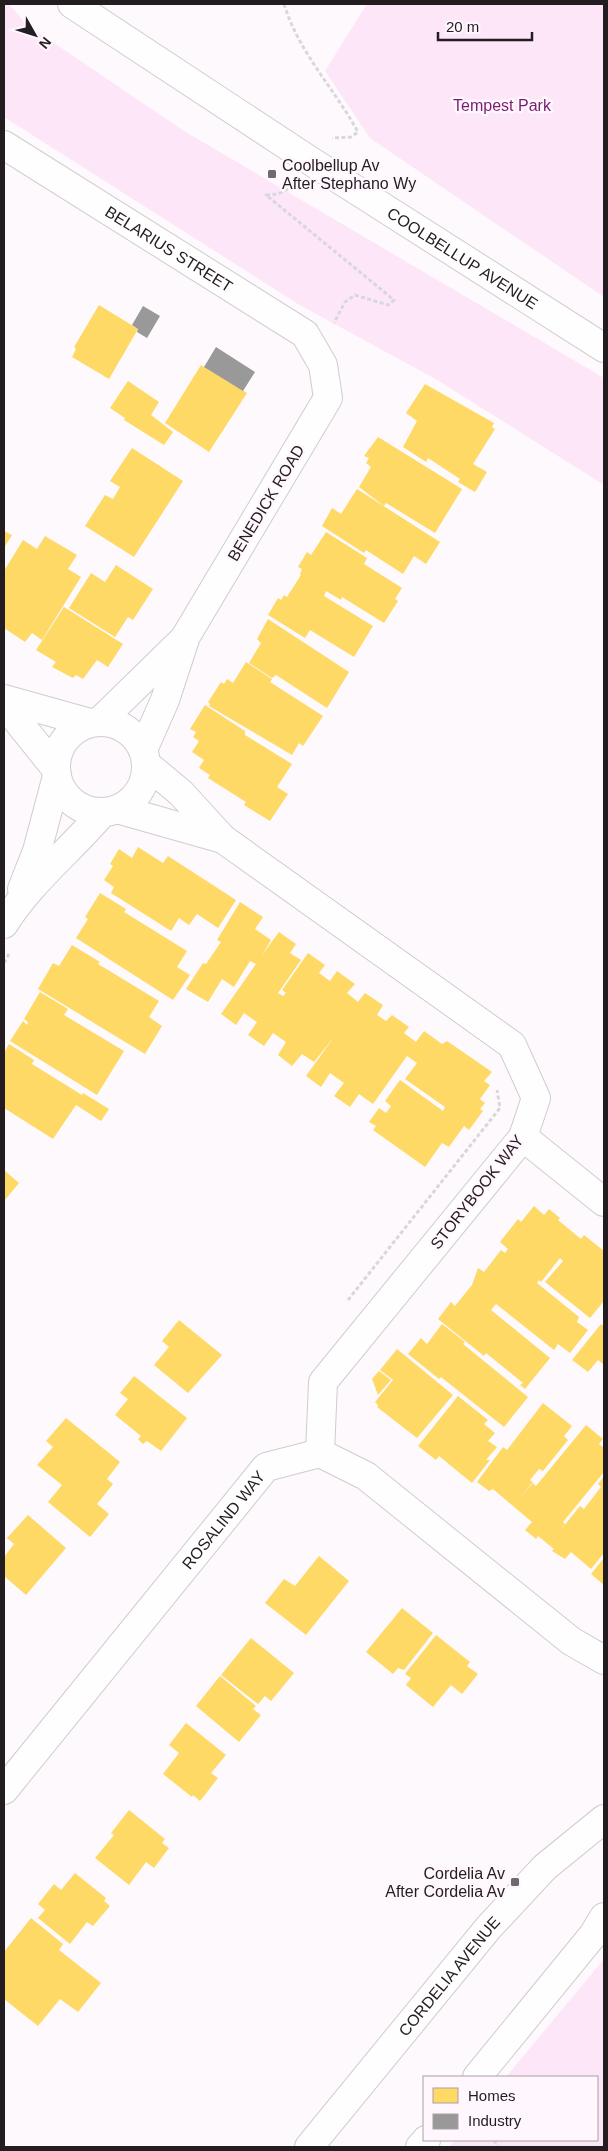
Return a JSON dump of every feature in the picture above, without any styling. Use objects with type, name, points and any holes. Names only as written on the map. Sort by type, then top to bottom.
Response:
[{"type":"street","name":"COOLBELLUP AVENUE","points":[[72,4],[309,160],[604,348]]},
{"type":"street","name":"BELARIUS STREET","points":[[4,145],[305,334],[323,365]]},
{"type":"street","name":"BENEDICK ROAD","points":[[186,636],[328,398],[323,365]]},
{"type":"street","points":[[10,914],[37,852],[57,773],[58,754],[65,740],[76,729],[94,722],[186,636]]},
{"type":"street","points":[[10,914],[110,810],[130,802],[139,791],[145,778],[145,757],[186,636]]},
{"type":"street","points":[[4,699],[94,722],[112,723],[125,728],[136,738],[145,757],[181,793],[222,839]]},
{"type":"street","points":[[4,704],[57,773],[62,788],[69,798],[79,806],[91,811],[110,810],[222,839]]},
{"type":"street","name":"STORYBOOK WAY","points":[[222,839],[512,1045],[536,1098],[523,1137],[323,1382],[320,1454]]},
{"type":"street","points":[[523,1137],[604,1202]]},
{"type":"street","points":[[320,1454],[366,1476],[571,1641],[604,1660]]},
{"type":"street","name":"ROSALIND WAY","points":[[4,1790],[266,1467],[320,1454]]},
{"type":"street","points":[[571,1641],[604,1678]]},
{"type":"street","name":"CORDELIA AVENUE","points":[[309,2147],[489,1927],[545,1867],[604,1819]]},
{"type":"street","points":[[478,2076],[592,1935],[604,1917]]},
{"type":"path","points":[[284,4],[291,25],[310,61],[358,132],[351,138],[322,138]]},
{"type":"path","points":[[294,186],[278,194],[266,195],[394,300],[388,305],[355,295],[345,302],[333,326]]},
{"type":"path","points":[[343,1306],[500,1108],[496,1082]]},
{"type":"green space","points":[[4,4],[9,4],[26,24],[184,131],[604,378],[604,485],[439,381],[298,304],[4,117]]},
{"type":"green space","name":"Tempest Park","points":[[367,4],[604,4],[604,297],[370,138],[325,71]]},
{"type":"green space","points":[[604,1959],[604,2147],[449,2147],[454,2141],[598,2141],[598,2076],[507,2076]]},
{"type":"building: Homes","points":[[99,305],[138,329],[109,379],[72,357],[76,349],[74,347]]},
{"type":"building: Homes","points":[[201,365],[247,393],[209,452],[165,423]]},
{"type":"building: Homes","points":[[128,381],[159,402],[151,415],[173,432],[164,445],[124,420],[125,418],[110,408]]},
{"type":"building: Homes","points":[[425,384],[494,423],[492,427],[495,429],[473,464],[487,472],[475,492],[458,482],[460,479],[428,458],[426,462],[403,447],[417,421],[406,413]]},
{"type":"building: Homes","points":[[378,437],[462,489],[435,533],[386,503],[384,506],[359,487],[371,467],[366,463],[369,458],[364,456]]},
{"type":"building: Homes","points":[[132,448],[183,481],[134,557],[85,526],[105,495],[113,499],[120,487],[110,481]]},
{"type":"building: Homes","points":[[357,489],[440,542],[426,564],[414,556],[403,574],[366,550],[364,553],[322,526],[332,508],[341,514]]},
{"type":"building: Homes","points":[[4,531],[12,535],[4,548]]},
{"type":"building: Homes","points":[[326,532],[367,558],[364,564],[402,588],[395,599],[398,601],[384,623],[342,597],[341,600],[326,591],[324,596],[373,626],[354,657],[310,630],[305,638],[268,615],[278,598],[281,600],[284,595],[287,597],[301,575],[302,569],[298,567],[307,552],[311,555]]},
{"type":"building: Homes","points":[[45,536],[77,555],[68,569],[81,577],[42,640],[32,633],[25,642],[4,628],[4,571],[23,540],[37,549]]},
{"type":"building: Homes","points":[[116,565],[153,589],[133,620],[128,617],[115,637],[69,608],[91,573],[105,582]]},
{"type":"building: Homes","points":[[64,607],[123,644],[108,667],[97,660],[83,679],[76,675],[73,678],[52,667],[56,662],[36,650]]},
{"type":"building: Homes","points":[[268,619],[349,672],[327,708],[276,675],[272,678],[249,663],[261,643],[257,639]]},
{"type":"building: Homes","points":[[246,662],[272,679],[270,682],[323,716],[303,746],[299,743],[292,755],[209,706],[208,702],[221,682],[224,684],[227,679],[233,683]]},
{"type":"building: Homes","points":[[205,705],[245,731],[245,735],[292,764],[277,787],[288,794],[270,821],[244,805],[246,802],[208,778],[210,775],[199,768],[204,760],[192,752],[199,741],[193,737],[196,732],[190,729]]},
{"type":"building: Homes","points":[[138,847],[163,863],[168,856],[236,900],[218,928],[197,914],[189,925],[179,918],[171,931],[111,893],[114,887],[104,880],[113,866],[110,864],[119,849],[132,858]]},
{"type":"building: Homes","points":[[100,893],[126,909],[124,912],[187,951],[177,967],[190,975],[173,1000],[76,938],[88,919],[85,917]]},
{"type":"building: Homes","points":[[240,902],[263,917],[255,929],[271,940],[262,955],[279,932],[296,944],[290,953],[301,960],[278,993],[283,996],[286,993],[282,990],[308,953],[325,965],[319,973],[330,981],[337,971],[355,984],[347,993],[358,1002],[365,993],[383,1005],[377,1015],[386,1021],[392,1015],[409,1027],[404,1033],[416,1042],[424,1031],[442,1044],[447,1041],[492,1072],[484,1081],[490,1085],[480,1099],[485,1103],[480,1109],[483,1111],[469,1130],[464,1126],[449,1147],[442,1143],[425,1167],[373,1130],[376,1126],[369,1122],[379,1108],[386,1113],[391,1106],[385,1101],[400,1080],[443,1111],[445,1107],[405,1079],[417,1063],[407,1056],[373,1104],[359,1094],[350,1107],[334,1096],[344,1083],[330,1073],[321,1087],[306,1076],[334,1037],[314,1062],[302,1054],[292,1066],[278,1055],[286,1042],[273,1033],[264,1046],[248,1035],[257,1022],[244,1013],[236,1025],[221,1014],[256,964],[250,961],[234,987],[222,979],[208,1002],[186,989],[203,963],[206,964],[221,942],[217,940]]},
{"type":"building: Homes","points":[[72,945],[100,962],[98,964],[159,1001],[149,1017],[162,1026],[145,1054],[38,989],[53,963],[59,966]]},
{"type":"building: Homes","points":[[40,992],[68,1009],[64,1015],[124,1051],[97,1095],[10,1041],[23,1021],[27,1025],[28,1022],[24,1019]]},
{"type":"building: Homes","points":[[9,1044],[34,1060],[32,1064],[82,1095],[83,1093],[109,1109],[101,1121],[76,1105],[53,1139],[4,1108],[4,1053]]},
{"type":"building: Homes","points":[[4,1170],[19,1183],[4,1201]]},
{"type":"building: Homes","points":[[534,1206],[544,1215],[549,1209],[560,1218],[558,1220],[581,1239],[584,1235],[604,1251],[604,1301],[590,1318],[545,1282],[563,1261],[560,1258],[541,1282],[539,1280],[537,1283],[579,1317],[577,1322],[588,1330],[570,1353],[558,1344],[554,1350],[496,1304],[491,1310],[550,1358],[525,1389],[520,1385],[523,1383],[486,1353],[484,1356],[438,1319],[451,1302],[455,1306],[472,1285],[478,1268],[484,1272],[501,1250],[505,1253],[508,1249],[500,1242],[518,1219],[521,1222]]},
{"type":"building: Homes","points":[[179,1320],[222,1355],[188,1393],[154,1365],[169,1347],[162,1341]]},
{"type":"building: Homes","points":[[442,1324],[465,1342],[463,1344],[528,1397],[504,1427],[441,1377],[439,1379],[408,1354],[421,1338],[427,1344]]},
{"type":"building: Homes","points":[[601,1324],[604,1326],[604,1365],[598,1360],[588,1372],[572,1360]]},
{"type":"building: Homes","points":[[397,1349],[453,1395],[417,1438],[377,1407],[378,1405],[375,1402],[393,1380],[380,1370]]},
{"type":"building: Homes","points":[[379,1371],[391,1380],[378,1395],[372,1379]]},
{"type":"building: Homes","points":[[134,1376],[187,1418],[161,1451],[147,1441],[143,1444],[138,1439],[141,1436],[115,1415],[128,1399],[120,1393]]},
{"type":"building: Homes","points":[[458,1396],[488,1420],[484,1424],[495,1433],[488,1441],[497,1447],[486,1460],[490,1460],[472,1483],[439,1456],[436,1460],[418,1446]]},
{"type":"building: Homes","points":[[543,1403],[572,1426],[564,1436],[568,1440],[543,1471],[539,1469],[530,1480],[533,1482],[519,1499],[533,1483],[536,1486],[586,1425],[603,1439],[599,1444],[604,1448],[604,1472],[563,1522],[565,1524],[559,1532],[580,1506],[584,1509],[601,1487],[598,1484],[604,1476],[604,1553],[591,1569],[571,1552],[565,1559],[552,1551],[554,1549],[538,1536],[536,1539],[525,1530],[532,1522],[493,1489],[489,1491],[477,1482],[503,1447],[507,1450]]},
{"type":"building: Homes","points":[[66,1418],[120,1462],[107,1479],[113,1484],[97,1504],[109,1514],[90,1537],[48,1502],[62,1485],[37,1465],[53,1447],[46,1441]]},
{"type":"building: Homes","points":[[28,1515],[66,1548],[26,1595],[4,1576],[4,1557],[14,1544],[7,1538]]},
{"type":"building: Homes","points":[[319,1556],[349,1581],[306,1635],[265,1603],[284,1579],[295,1586]]},
{"type":"building: Homes","points":[[604,1558],[604,1585],[591,1574]]},
{"type":"building: Homes","points":[[402,1608],[433,1633],[404,1670],[398,1668],[393,1674],[366,1652]]},
{"type":"building: Homes","points":[[436,1635],[470,1662],[467,1666],[478,1674],[462,1694],[451,1685],[433,1707],[406,1685],[411,1678],[405,1674]]},
{"type":"building: Homes","points":[[251,1638],[294,1673],[271,1701],[265,1696],[258,1704],[221,1675]]},
{"type":"building: Homes","points":[[220,1676],[256,1706],[253,1709],[261,1715],[239,1742],[196,1706]]},
{"type":"building: Homes","points":[[186,1723],[226,1755],[211,1773],[218,1778],[200,1801],[163,1774],[179,1753],[169,1745]]},
{"type":"building: Homes","points":[[129,1810],[165,1839],[162,1843],[169,1848],[154,1868],[146,1862],[129,1885],[95,1858],[114,1835],[111,1833]]},
{"type":"building: Homes","points":[[75,1873],[106,1898],[104,1901],[110,1906],[93,1926],[87,1922],[70,1944],[38,1918],[45,1910],[38,1904],[54,1884],[61,1890]]},
{"type":"building: Homes","points":[[31,1918],[63,1944],[59,1950],[101,1983],[78,2012],[60,1999],[38,2026],[4,1999],[4,1952]]},
{"type":"building: Industry","points":[[143,306],[160,316],[147,338],[137,332],[138,329],[132,325]]},
{"type":"building: Industry","points":[[216,347],[255,372],[243,391],[204,367]]},
{"type":"place","name":"Coolbellup Av After Stephano Wy","points":[[272,174]]},
{"type":"place","name":"Cordelia Av After Cordelia Av","points":[[515,1882]]}]
